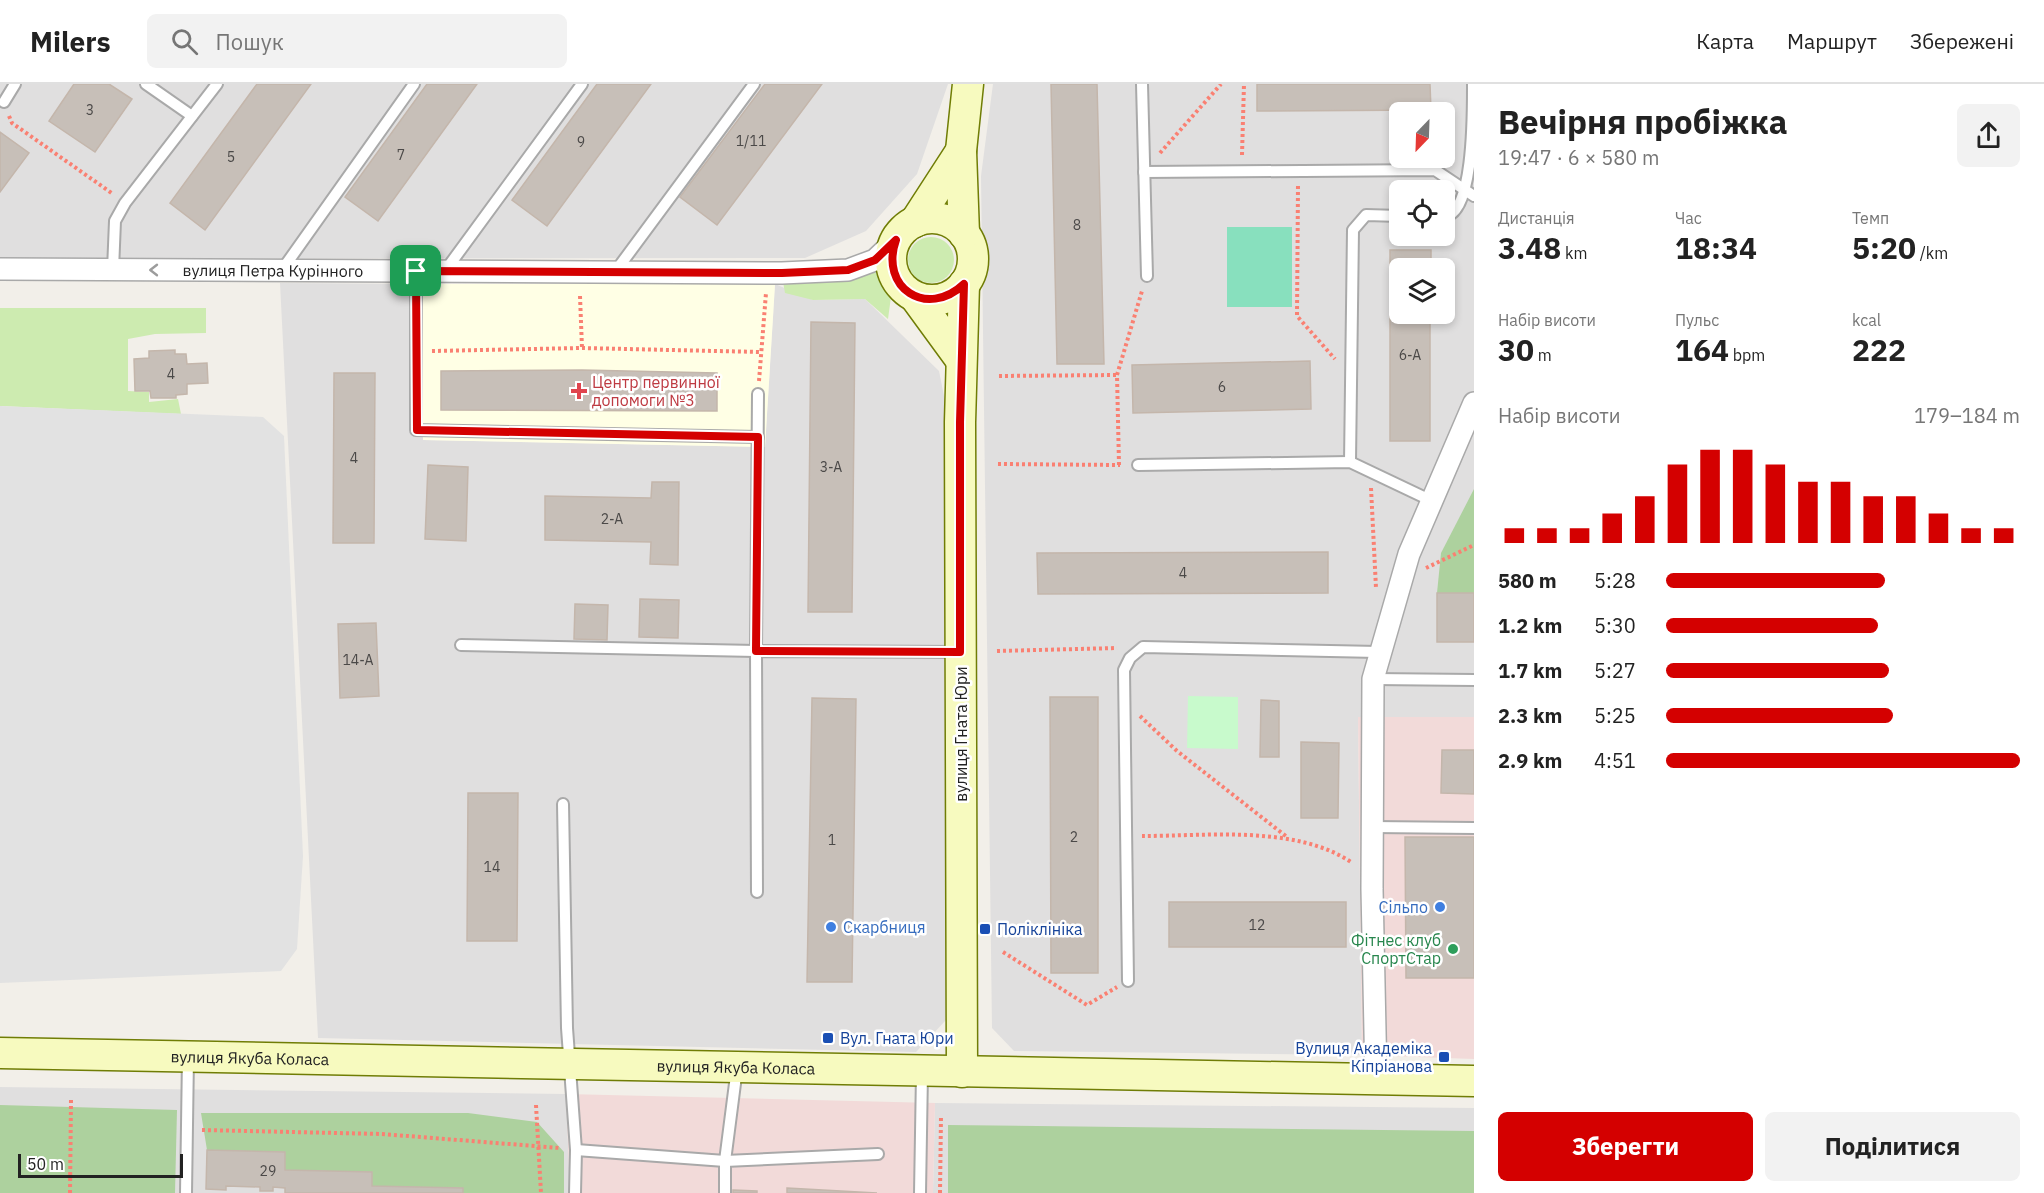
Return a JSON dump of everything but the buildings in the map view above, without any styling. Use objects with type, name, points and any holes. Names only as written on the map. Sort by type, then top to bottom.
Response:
[{"type":"street","points":[[964,234],[960,151],[968,84]]},
{"type":"street","points":[[960,151],[891,252],[891,266],[904,289],[915,297],[961,360]]},
{"type":"street","points":[[905,231],[942,219],[954,225],[964,234],[971,246],[973,259],[971,272],[954,294],[942,299],[915,297]]},
{"type":"street","name":"вулиця Петра Курінного","points":[[0,269],[782,273],[848,270],[875,260],[905,231]]},
{"type":"street","name":"вулиця Гната Юри","points":[[962,1072],[960,652],[961,360],[964,284]]},
{"type":"street","points":[[1376,1079],[1372,876],[1373,679],[1378,652],[1430,500],[1474,402]]},
{"type":"street","name":"вулиця Якуба Коласа","points":[[0,1053],[1474,1081]]},
{"type":"lane","points":[[4,102],[15,84]]},
{"type":"lane","points":[[146,84],[192,116]]},
{"type":"lane","points":[[113,270],[116,221],[125,203],[217,84]]},
{"type":"lane","points":[[282,270],[414,84]]},
{"type":"lane","points":[[445,271],[582,84]]},
{"type":"lane","points":[[615,272],[754,84]]},
{"type":"lane","points":[[1142,84],[1147,276]]},
{"type":"lane","points":[[1455,214],[1460,211],[1471,194],[1473,84]]},
{"type":"lane","points":[[1144,172],[1435,170],[1471,194]]},
{"type":"lane","points":[[1350,462],[1353,231],[1366,215],[1389,216]]},
{"type":"lane","points":[[416,271],[417,430],[758,437]]},
{"type":"lane","points":[[757,892],[756,651],[759,394]]},
{"type":"lane","points":[[1138,465],[1350,462],[1430,500]]},
{"type":"lane","points":[[461,645],[756,651],[960,652]]},
{"type":"lane","points":[[1128,981],[1124,670],[1130,658],[1142,648],[1378,652]]},
{"type":"lane","points":[[1373,679],[1474,680]]},
{"type":"lane","points":[[563,804],[569,1064],[576,1150],[575,1193]]},
{"type":"lane","points":[[1372,826],[1474,828]]},
{"type":"lane","points":[[186,1193],[188,1057]]},
{"type":"lane","points":[[725,1193],[725,1161],[737,1067]]},
{"type":"lane","points":[[920,1193],[922,1070]]},
{"type":"lane","points":[[576,1150],[725,1161],[878,1154]]},
{"type":"path","points":[[1144,172],[1221,84]]},
{"type":"path","points":[[1242,171],[1244,84]]},
{"type":"path","points":[[4,102],[12,123],[125,203]]},
{"type":"path","points":[[1299,171],[1297,316],[1351,378]]},
{"type":"path","points":[[1119,465],[1117,375],[1147,276]]},
{"type":"path","points":[[759,394],[766,293]]},
{"type":"path","points":[[580,296],[582,348]]},
{"type":"path","points":[[416,351],[582,348],[761,352]]},
{"type":"path","points":[[999,376],[1117,375]]},
{"type":"path","points":[[998,464],[1138,465]]},
{"type":"path","points":[[1370,472],[1376,596]]},
{"type":"path","points":[[1401,580],[1474,545]]},
{"type":"path","points":[[997,651],[1142,648]]},
{"type":"path","points":[[1125,701],[1177,751],[1288,837],[1340,855],[1372,876]]},
{"type":"path","points":[[1126,836],[1288,837]]},
{"type":"path","points":[[1004,952],[1087,1005],[1128,981]]},
{"type":"path","points":[[70,1193],[71,1100]]},
{"type":"path","points":[[536,1105],[541,1193]]},
{"type":"path","points":[[940,1193],[941,1116]]},
{"type":"path","points":[[186,1130],[382,1134],[538,1145],[576,1150]]},
{"type":"shaded area","points":[[0,84],[948,84],[917,174],[866,231],[805,258],[0,259]]},
{"type":"shaded area","points":[[993,84],[1474,84],[1474,717],[1358,717],[1362,1055],[1014,1051],[992,1028],[981,176]]},
{"type":"shaded area","points":[[280,283],[421,284],[424,440],[765,447],[775,284],[813,300],[865,299],[939,371],[951,431],[946,1020],[916,1052],[318,1038]]},
{"type":"shaded area","points":[[421,284],[775,284],[765,447],[423,440]]},
{"type":"shaded area","points":[[0,406],[263,417],[284,436],[303,856],[297,949],[281,971],[0,983]]},
{"type":"shaded area","points":[[1358,717],[1474,717],[1474,1059],[1362,1055]]},
{"type":"shaded area","points":[[0,1087],[566,1094],[570,1193],[0,1193]]},
{"type":"shaded area","points":[[566,1094],[935,1103],[933,1193],[570,1193]]},
{"type":"shaded area","points":[[935,1103],[1474,1108],[1474,1193],[933,1193]]},
{"type":"green space","points":[[1227,227],[1292,227],[1292,307],[1227,307]]},
{"type":"green space","points":[[931,237],[947,244],[954,260],[947,276],[931,283],[915,276],[908,260],[915,244]]},
{"type":"green space","points":[[888,254],[893,282],[888,319],[865,299],[813,300],[785,293],[782,276]]},
{"type":"green space","points":[[0,308],[206,308],[206,333],[155,334],[128,339],[128,391],[149,392],[149,402],[178,399],[181,414],[0,406]]},
{"type":"green space","points":[[1474,489],[1474,593],[1437,593],[1441,553]]},
{"type":"green space","points":[[1188,696],[1238,697],[1238,749],[1187,748]]},
{"type":"green space","points":[[0,1105],[177,1110],[175,1193],[0,1193]]},
{"type":"green space","points":[[201,1113],[468,1113],[537,1122],[564,1152],[564,1193],[463,1193],[463,1188],[372,1186],[372,1172],[285,1170],[285,1152],[207,1150]]},
{"type":"green space","points":[[948,1125],[1474,1131],[1474,1193],[948,1193]]},
{"type":"place","name":"Центр первинної допомоги №3","points":[[579,391]]},
{"type":"place","name":"Сільпо","points":[[1440,907]]},
{"type":"place","name":"Скарбниця","points":[[831,927]]},
{"type":"place","name":"Поліклініка","points":[[985,929]]},
{"type":"place","name":"Фітнес клуб СпортСтар","points":[[1453,949]]},
{"type":"place","name":"Вул. Гната Юри","points":[[828,1038]]},
{"type":"place","name":"Вулиця Академіка Кіпріанова","points":[[1444,1057]]},
{"type":"route","points":[[896,240],[891,252],[891,266],[896,279],[915,297],[928,300],[942,299],[954,294],[964,284],[960,422],[960,652],[756,651],[758,437],[417,430],[416,271],[782,273],[848,270],[875,260],[896,240]]}]
